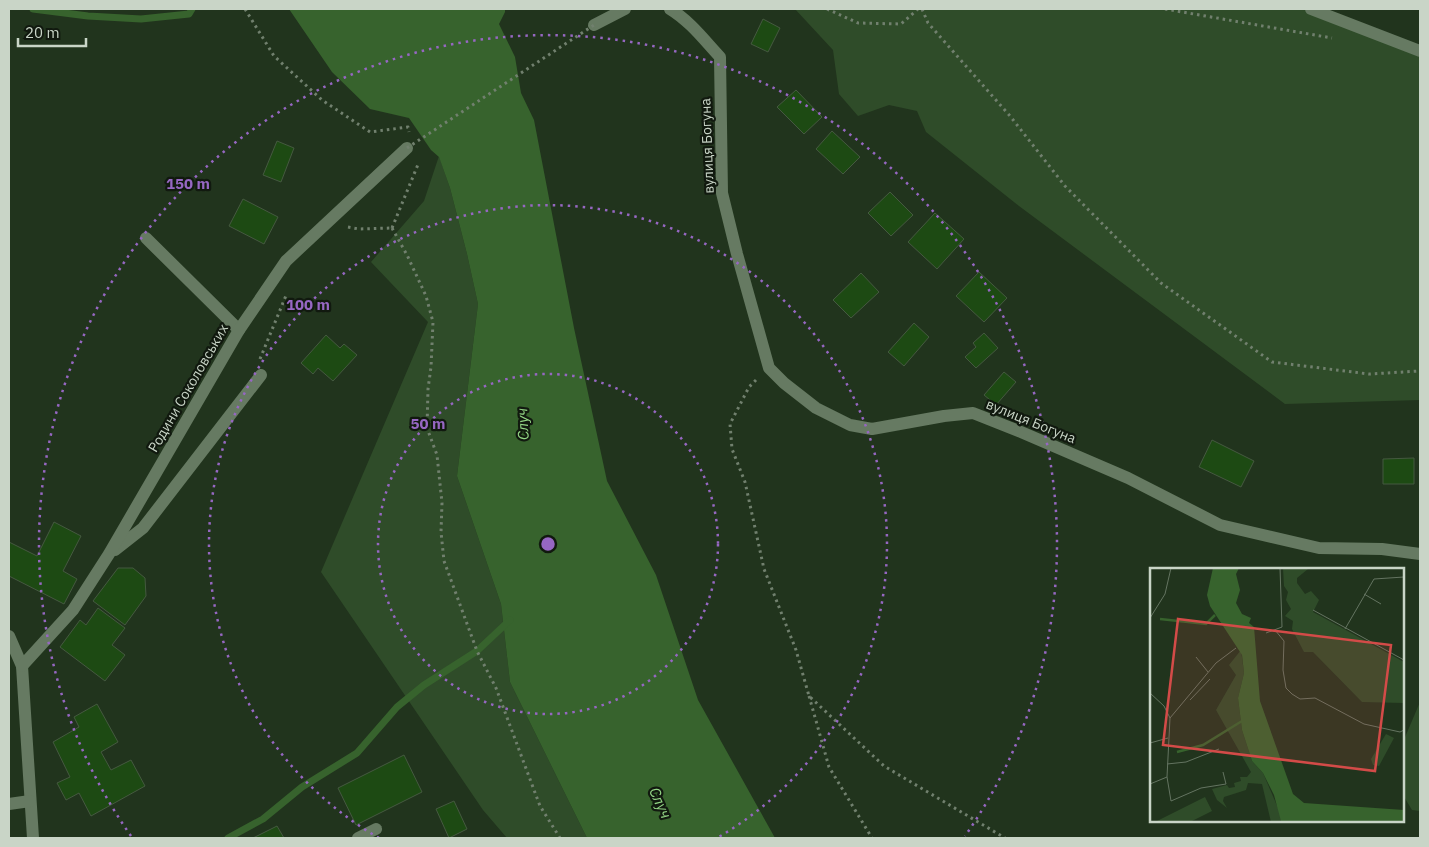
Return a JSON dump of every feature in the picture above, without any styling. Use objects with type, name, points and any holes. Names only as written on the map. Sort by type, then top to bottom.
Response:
[{"type":"street","points":[[594,25],[625,9]]},
{"type":"street","name":"вулиця Богуна","points":[[670,9],[688,24],[720,57],[722,193],[737,254],[769,368],[784,383],[816,408],[850,425],[872,429],[944,416],[973,413],[1128,478],[1220,525],[1319,548],[1382,549],[1420,554]]},
{"type":"street","points":[[1311,9],[1420,51]]},
{"type":"street","name":"Родини Соколовських","points":[[22,666],[73,610],[109,554],[239,330],[286,261],[412,149]]},
{"type":"street","points":[[146,238],[239,330]]},
{"type":"street","points":[[109,554],[143,528],[260,375]]},
{"type":"street","points":[[9,636],[22,666],[24,715],[30,765],[33,838]]},
{"type":"street","points":[[9,804],[30,800]]},
{"type":"street","points":[[358,838],[376,830]]},
{"type":"path","points":[[245,9],[274,56],[322,100],[370,132],[408,127],[412,149],[419,163],[392,228]]},
{"type":"path","points":[[827,9],[858,23],[902,24],[918,9]]},
{"type":"path","points":[[922,9],[928,23],[1010,116],[1065,186],[1161,283],[1272,362],[1369,374],[1420,372]]},
{"type":"path","points":[[1165,9],[1240,20],[1322,37],[1340,38]]},
{"type":"path","points":[[412,149],[594,25]]},
{"type":"path","points":[[359,229],[392,228]]},
{"type":"path","points":[[392,228],[426,296],[433,322],[427,428],[436,455],[442,503],[441,532],[444,561],[477,651],[496,688],[540,806],[560,838]]},
{"type":"path","points":[[260,375],[259,362],[287,294]]},
{"type":"path","points":[[769,368],[749,387],[730,424],[732,449],[745,482],[764,569],[796,650],[829,767],[872,838]]},
{"type":"path","points":[[809,696],[884,766],[1004,838]]},
{"type":"shaded area","points":[[795,9],[1306,9],[1420,55],[1420,400],[1285,404],[1019,206],[926,132],[917,111],[889,105],[858,116],[839,94],[833,50]]},
{"type":"shaded area","points":[[439,156],[450,188],[478,304],[457,476],[501,604],[510,682],[587,838],[507,838],[483,810],[321,572],[428,322],[371,262],[424,201]]},
{"type":"shaded area","points":[[1420,702],[1420,811],[1412,810],[1404,797],[1404,740]]},
{"type":"water","name":"Случ","points":[[289,9],[505,9],[499,24],[515,57],[521,93],[534,120],[574,328],[607,481],[656,575],[698,700],[775,838],[587,838],[510,682],[501,604],[457,476],[478,304],[450,188],[439,157],[431,150],[409,118],[370,109],[332,72]]},
{"type":"building","points":[[763,19],[780,28],[768,52],[751,44]]},
{"type":"building","points":[[796,90],[822,117],[804,134],[777,107]]},
{"type":"building","points":[[832,131],[860,157],[843,174],[816,149]]},
{"type":"building","points":[[277,141],[294,148],[281,182],[263,175]]},
{"type":"building","points":[[890,192],[913,215],[891,236],[868,213]]},
{"type":"building","points":[[243,199],[278,217],[264,244],[229,226]]},
{"type":"building","points":[[935,213],[964,239],[937,269],[908,242]]},
{"type":"building","points":[[979,272],[1007,298],[984,322],[956,296]]},
{"type":"building","points":[[861,273],[879,292],[851,318],[833,300]]},
{"type":"building","points":[[914,323],[929,337],[904,366],[888,352]]},
{"type":"building","points":[[984,333],[998,348],[976,368],[965,357],[976,347],[973,343]]},
{"type":"building","points":[[326,335],[340,348],[344,344],[357,355],[333,381],[318,368],[313,374],[301,363]]},
{"type":"building","points":[[1004,372],[1016,382],[996,405],[984,395]]},
{"type":"building","points":[[1212,440],[1254,461],[1241,487],[1199,467]]},
{"type":"building","points":[[1414,458],[1414,484],[1383,484],[1383,459]]},
{"type":"building","points":[[54,522],[81,536],[63,571],[77,579],[64,604],[9,576],[9,542],[37,556]]},
{"type":"building","points":[[118,568],[133,568],[145,578],[146,596],[125,625],[93,601]]},
{"type":"building","points":[[98,608],[125,628],[112,645],[125,655],[105,681],[60,647],[80,620],[86,625]]},
{"type":"building","points":[[97,704],[118,742],[101,752],[111,770],[131,760],[145,786],[91,816],[79,793],[66,800],[57,783],[70,777],[53,742],[79,727],[74,717]]},
{"type":"building","points":[[404,755],[422,792],[356,825],[338,788]]},
{"type":"building","points":[[454,801],[467,829],[449,838],[436,809]]},
{"type":"building","points":[[277,826],[284,838],[253,838]]},
{"type":"waterway","points":[[33,9],[88,16],[141,19],[189,14],[192,9]]},
{"type":"waterway","points":[[228,838],[263,819],[302,787],[357,753],[397,707],[424,685],[477,651],[510,620]]}]
